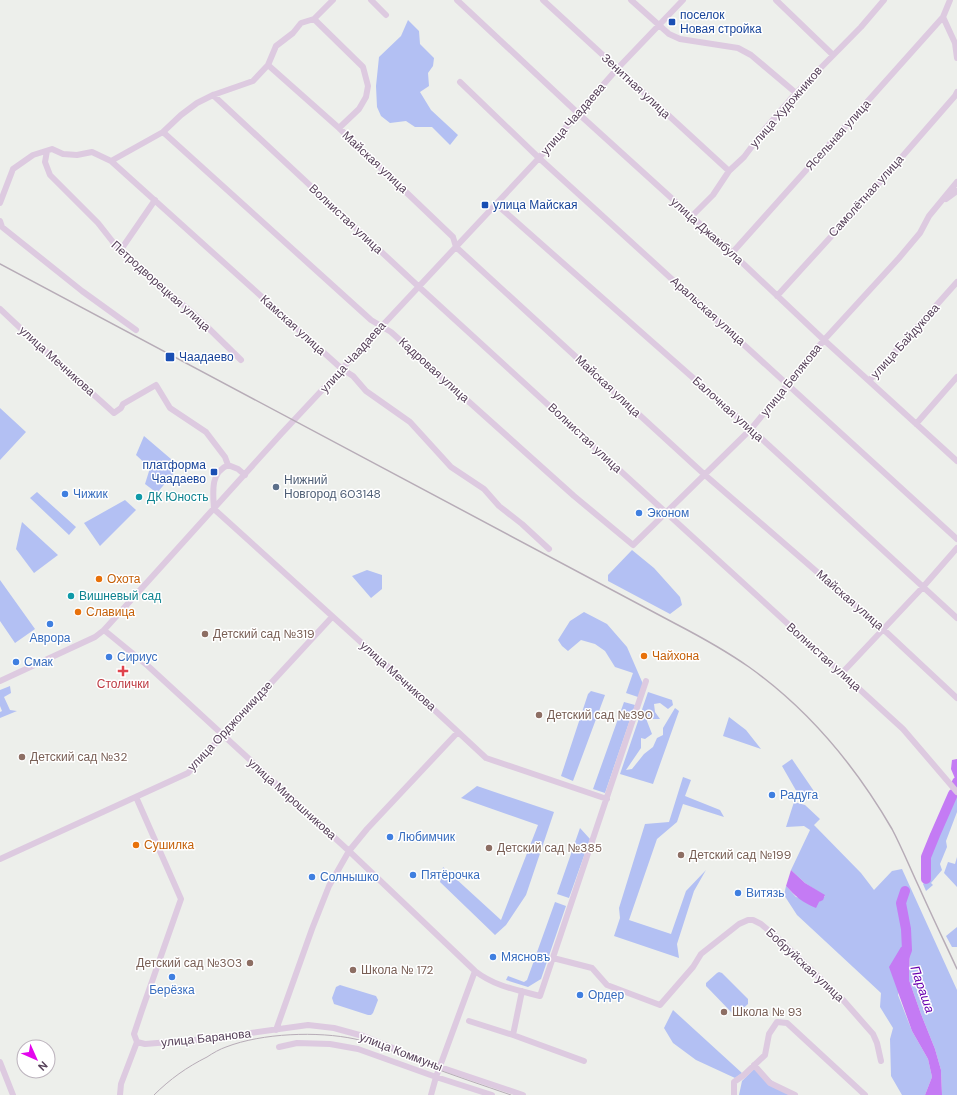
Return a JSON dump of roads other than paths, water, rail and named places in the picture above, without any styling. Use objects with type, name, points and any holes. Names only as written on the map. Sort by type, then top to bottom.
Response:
[{"type":"street","points":[[111,160],[163,132],[180,115],[197,103],[213,95],[252,81],[268,65],[276,46],[293,33],[301,23],[314,18],[332,0]]},
{"type":"street","points":[[371,0],[386,15]]},
{"type":"street","name":"улица Джамбула","points":[[457,0],[957,461]]},
{"type":"street","name":"Зенитная улица","points":[[543,0],[729,171]]},
{"type":"street","points":[[631,0],[658,26],[669,34],[680,39],[738,48],[751,55],[796,93]]},
{"type":"street","name":"улица Чаадаева","points":[[0,681],[95,637],[104,630],[380,326],[539,158],[617,69],[683,0]]},
{"type":"street","points":[[776,0],[833,54]]},
{"type":"street","name":"улица Художников","points":[[691,217],[713,195],[729,171],[744,157],[765,129],[796,93],[861,27],[884,0]]},
{"type":"street","name":"Ясельная улица","points":[[732,253],[943,17],[950,0]]},
{"type":"street","points":[[943,17],[955,43],[957,58]]},
{"type":"street","points":[[314,18],[363,67],[368,86],[366,97],[359,109],[339,128]]},
{"type":"street","name":"Майская улица","points":[[268,65],[339,128],[453,237],[456,246],[705,475],[883,629],[957,698]]},
{"type":"street","name":"Аральская улица","points":[[460,82],[539,158],[789,384],[957,539]]},
{"type":"street","name":"Самолётная улица","points":[[777,296],[867,197],[956,94]]},
{"type":"street","name":"Волнистая улица","points":[[213,95],[418,286],[903,729],[957,792]]},
{"type":"street","name":"Кадровая улица","points":[[163,132],[371,320],[391,332],[574,496],[633,545]]},
{"type":"street","name":"Камская улица","points":[[47,151],[52,149],[63,154],[77,156],[92,152],[111,160],[342,369],[353,376],[366,391],[410,422],[451,467],[484,489],[499,506],[522,524],[549,549]]},
{"type":"street","points":[[0,203],[13,169],[33,155],[47,151]]},
{"type":"street","name":"Петродворецкая улица","points":[[47,151],[45,162],[50,175],[98,223],[120,251],[194,316],[241,360]]},
{"type":"street","name":"улица Белякова","points":[[633,545],[751,429],[824,340],[900,258],[920,233],[929,216],[957,182]]},
{"type":"street","name":"улица Белякова","points":[[938,205],[957,191]]},
{"type":"street","points":[[120,251],[155,200]]},
{"type":"street","name":"Балочная улица","points":[[496,204],[751,429],[957,618]]},
{"type":"street","points":[[0,221],[2,227],[82,291],[136,330]]},
{"type":"street","name":"улица Байдукова","points":[[869,381],[957,282]]},
{"type":"street","name":"улица Мечникова","points":[[0,309],[114,413],[121,408],[123,404],[156,385],[170,408],[206,432],[225,456],[228,465]]},
{"type":"street","points":[[916,424],[957,377]]},
{"type":"street","points":[[214,509],[214,480],[220,471],[228,465],[238,469],[245,475]]},
{"type":"street","name":"улица Мечникова","points":[[214,509],[486,758],[607,799]]},
{"type":"street","points":[[842,673],[923,587],[957,548]]},
{"type":"street","name":"улица Орджоникидзе","points":[[0,859],[188,773],[332,617]]},
{"type":"street","name":"улица Мирошникова","points":[[104,630],[148,666],[222,736],[349,851],[475,971]]},
{"type":"street","points":[[431,1095],[475,971],[484,978],[496,984],[540,996],[646,681]]},
{"type":"street","points":[[276,1030],[329,886],[349,851],[367,829],[458,732]]},
{"type":"street","points":[[120,1095],[121,1084],[137,1042],[134,1034],[181,899],[136,797]]},
{"type":"street","name":"Бобруйская улица","points":[[553,958],[592,968],[607,985],[660,1005],[693,967],[701,954],[739,924],[748,920],[753,920],[761,924],[781,941],[844,1001],[873,1034],[878,1043],[881,1061]]},
{"type":"street","points":[[513,1035],[522,991]]},
{"type":"street","points":[[469,1021],[513,1035],[584,1061]]},
{"type":"street","points":[[734,1095],[734,1082],[744,1075],[765,1055],[769,1034],[777,1022],[787,1023],[865,1095]]},
{"type":"street","name":"улица Коммуны","points":[[276,1030],[308,1025],[334,1028],[363,1036],[438,1072],[492,1095]]},
{"type":"street","name":"улица Баранова","points":[[137,1042],[152,1044],[207,1039],[276,1030]]},
{"type":"street","name":"улица Коммуны","points":[[279,1047],[297,1043],[311,1043],[330,1044],[358,1049],[523,1095]]},
{"type":"street","points":[[0,1062],[14,1095]]},
{"type":"street","points":[[754,1066],[770,1083],[796,1095]]},
{"type":"waterway","name":"Параша","points":[[926,879],[926,857],[953,794]]},
{"type":"waterway","name":"Параша","points":[[904,958],[907,950],[906,929],[901,903],[905,891]]},
{"type":"tram line","points":[[154,1095],[186,1069],[224,1048],[240,1042],[273,1036],[307,1034],[340,1036],[364,1041],[423,1064],[511,1095]]},
{"type":"railway","points":[[0,264],[695,634],[749,667],[771,683],[811,720],[829,740],[863,783],[878,806],[896,836],[957,969]]},
{"type":"place","name":"поселок Новая стройка","points":[[672,22]]},
{"type":"place","name":"улица Майская","points":[[485,205]]},
{"type":"place","name":"Чаадаево","points":[[170,357]]},
{"type":"place","name":"платформа Чаадаево","points":[[214,472]]},
{"type":"place","name":"Нижний Новгород 603148","points":[[276,487]]},
{"type":"place","name":"Чижик","points":[[65,494]]},
{"type":"place","name":"ДК Юность","points":[[139,497]]},
{"type":"place","name":"Эконом","points":[[639,513]]},
{"type":"place","name":"Охота","points":[[99,579]]},
{"type":"place","name":"Вишневый сад","points":[[71,596]]},
{"type":"place","name":"Славица","points":[[78,612]]},
{"type":"place","name":"Аврора","points":[[50,624]]},
{"type":"place","name":"Детский сад №319","points":[[205,634]]},
{"type":"place","name":"Чайхона","points":[[644,656]]},
{"type":"place","name":"Сириус","points":[[109,657]]},
{"type":"place","name":"Смак","points":[[16,662]]},
{"type":"place","name":"Столички","points":[[123,671]]},
{"type":"place","name":"Детский сад №390","points":[[539,715]]},
{"type":"place","name":"Детский сад №32","points":[[22,757]]},
{"type":"place","name":"Радуга","points":[[772,795]]},
{"type":"place","name":"Любимчик","points":[[390,837]]},
{"type":"place","name":"Сушилка","points":[[136,845]]},
{"type":"place","name":"Детский сад №385","points":[[489,848]]},
{"type":"place","name":"Детский сад №199","points":[[681,855]]},
{"type":"place","name":"Пятёрочка","points":[[413,875]]},
{"type":"place","name":"Солнышко","points":[[312,877]]},
{"type":"place","name":"Витязь","points":[[738,893]]},
{"type":"place","name":"Мясновъ","points":[[493,957]]},
{"type":"place","name":"Детский сад №303","points":[[250,963]]},
{"type":"place","name":"Школа № 172","points":[[353,970]]},
{"type":"place","name":"Берёзка","points":[[172,977]]},
{"type":"place","name":"Ордер","points":[[580,995]]},
{"type":"place","name":"Школа № 93","points":[[724,1012]]}]
